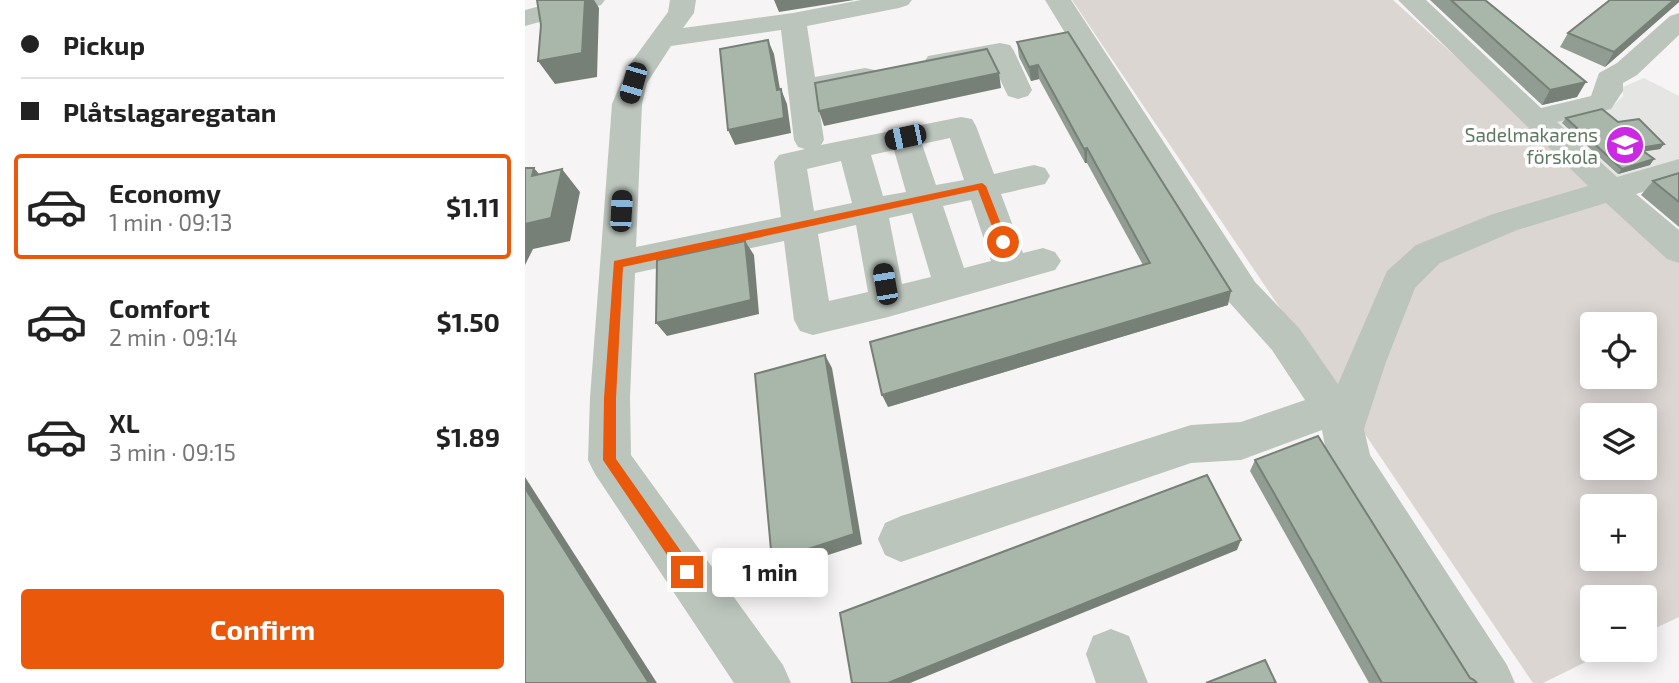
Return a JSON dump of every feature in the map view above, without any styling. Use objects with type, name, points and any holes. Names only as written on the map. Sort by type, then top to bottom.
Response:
[{"type":"street","points":[[525,18],[592,0]]},
{"type":"street","points":[[683,0],[681,13],[633,83],[627,104],[610,398],[610,460],[765,683]]},
{"type":"street","points":[[662,39],[793,21],[899,0]]},
{"type":"street","points":[[1058,0],[1242,292],[1263,311],[1315,381],[1337,419],[1350,462],[1489,683]]},
{"type":"street","points":[[1411,0],[1537,118],[1610,191],[1679,250]]},
{"type":"street","points":[[793,21],[809,140]]},
{"type":"street","points":[[1537,118],[1601,103],[1609,91],[1609,79],[1627,69],[1679,21]]},
{"type":"street","points":[[802,88],[1000,51],[1018,89]]},
{"type":"street","points":[[961,126],[982,186],[1027,266],[813,320],[790,162],[853,148],[961,126]]},
{"type":"street","points":[[905,137],[951,286]]},
{"type":"street","points":[[853,148],[870,209],[888,303]]},
{"type":"street","points":[[1337,419],[1366,362],[1400,281],[1429,254],[1505,222],[1679,170]]},
{"type":"street","points":[[618,264],[1034,176]]},
{"type":"street","points":[[901,539],[1191,444],[1241,441],[1337,419]]},
{"type":"shaded area","points":[[1072,0],[1393,0],[1679,258],[1679,617],[1657,627],[1657,585],[1580,585],[1580,662],[1586,662],[1543,683],[1533,683]]},
{"type":"shaded area","name":"Sadelmakarens förskola","points":[[1644,78],[1679,96],[1679,167],[1620,182],[1602,177],[1554,119],[1614,105],[1623,96],[1623,87]]},
{"type":"building","points":[[537,0],[585,0],[582,53],[538,61],[541,25]]},
{"type":"building","points":[[1451,0],[1485,0],[1586,82],[1550,90]]},
{"type":"building","points":[[1610,0],[1674,0],[1614,52],[1568,33]]},
{"type":"building","points":[[1068,32],[1231,291],[882,395],[870,342],[1150,263],[1038,65],[1029,67],[1017,42]]},
{"type":"building","points":[[768,40],[777,90],[781,89],[784,118],[728,130],[720,49]]},
{"type":"building","points":[[987,49],[999,73],[819,111],[815,83]]},
{"type":"building","points":[[1602,109],[1618,122],[1639,119],[1664,144],[1639,148],[1654,159],[1622,169],[1566,118]]},
{"type":"building","points":[[525,168],[534,168],[532,176],[562,169],[551,218],[525,224]]},
{"type":"building","points":[[1679,173],[1679,202],[1653,181]]},
{"type":"building","points":[[745,241],[751,300],[656,323],[657,260]]},
{"type":"building","points":[[825,355],[854,534],[772,561],[755,374]]},
{"type":"building","points":[[1318,436],[1470,678],[1477,683],[1382,683],[1255,460]]},
{"type":"building","points":[[1207,475],[1241,540],[888,683],[852,683],[840,613]]},
{"type":"building","points":[[525,488],[649,683],[525,683]]},
{"type":"building","points":[[1265,660],[1276,683],[1206,683]]},
{"type":"place","name":"Sadelmakarens förskola","points":[[1625,145]]},
{"type":"route","points":[[687,572],[610,460],[610,398],[618,264],[982,186],[1003,242]]}]
